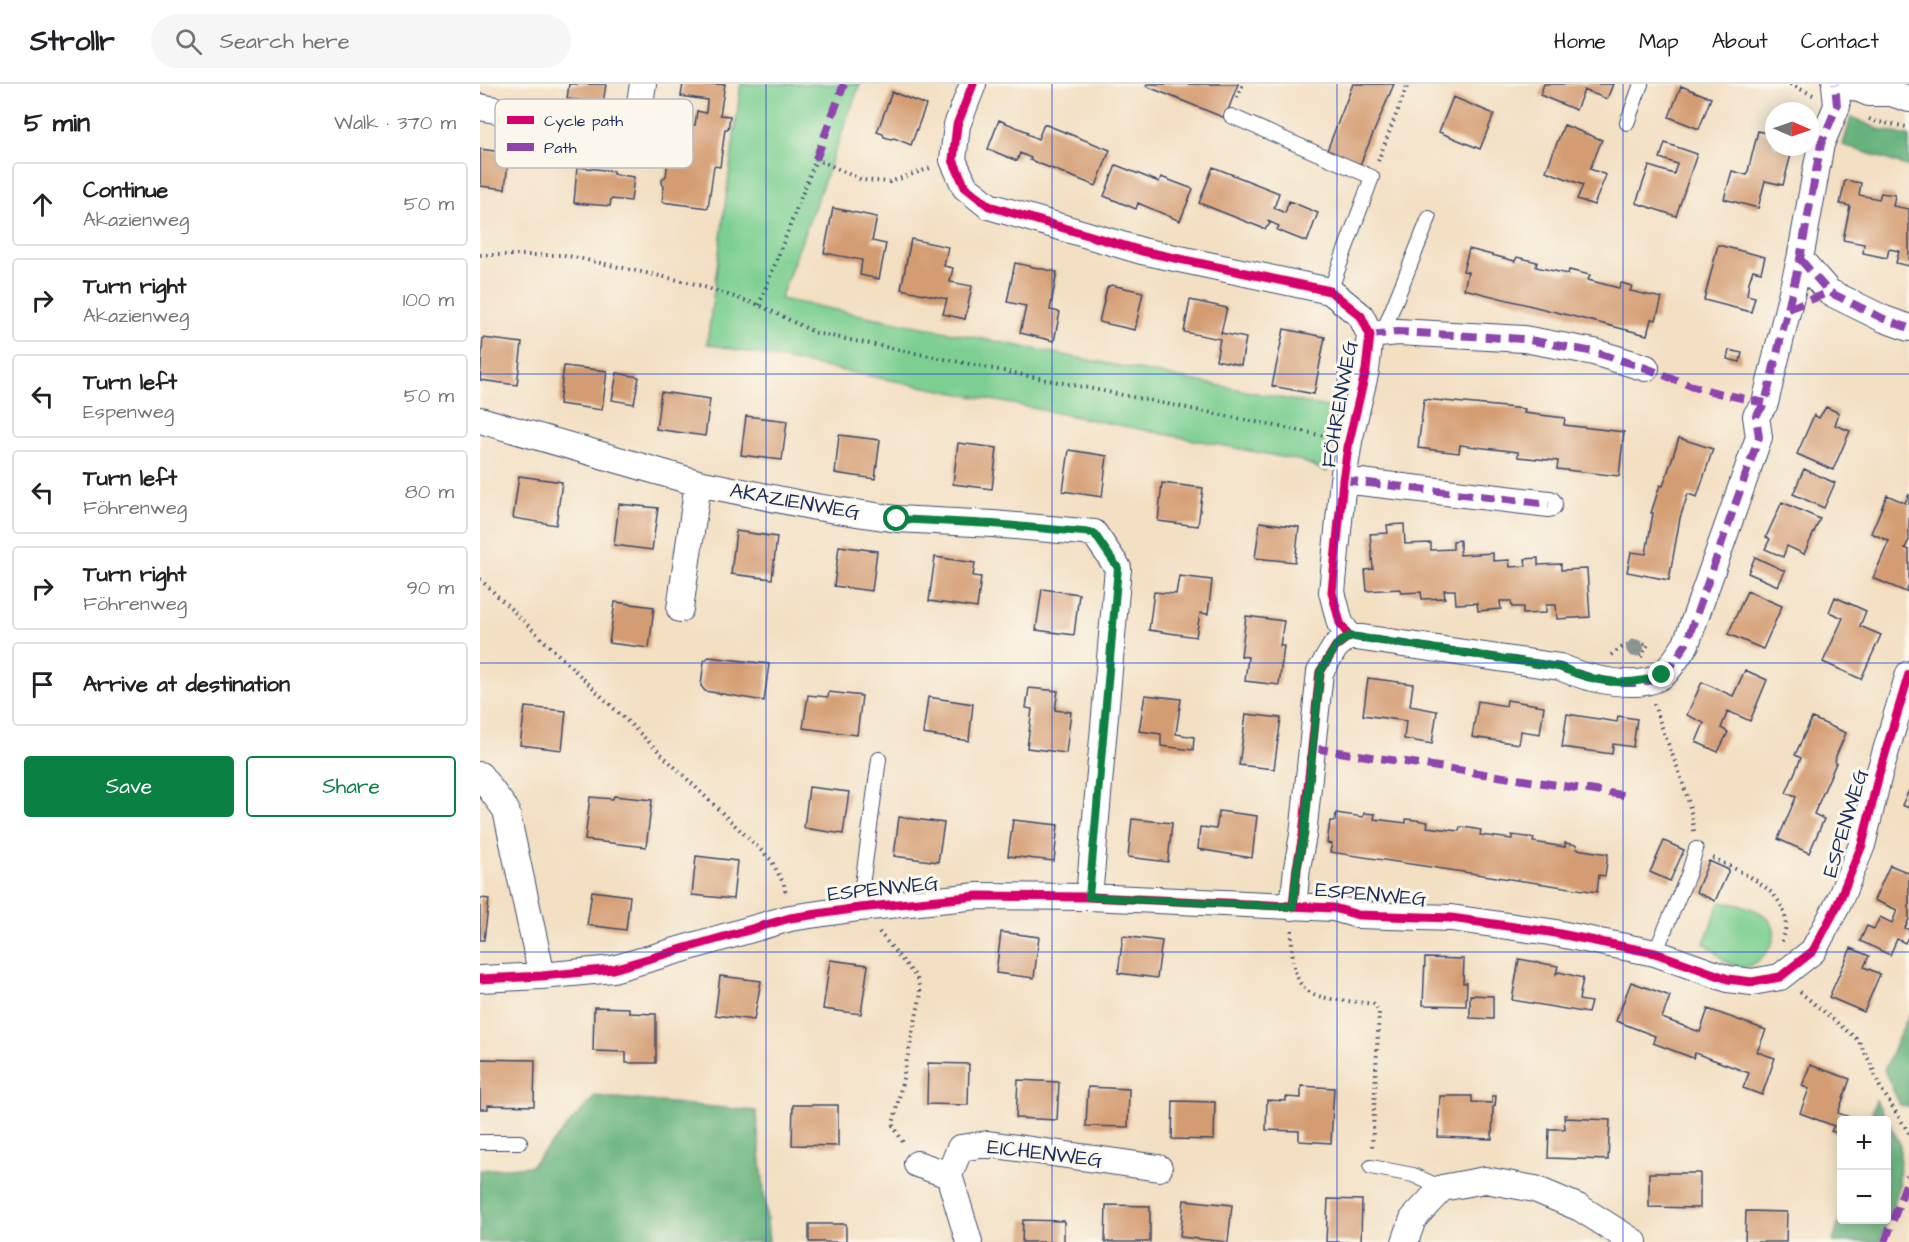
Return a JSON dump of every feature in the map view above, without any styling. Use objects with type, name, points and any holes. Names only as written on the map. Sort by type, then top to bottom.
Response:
[{"type":"street","points":[[640,99],[643,84]]},
{"type":"street","points":[[953,160],[957,125],[973,84]]},
{"type":"street","points":[[1293,907],[1297,868],[1304,835],[1320,672],[1336,646],[1349,636],[1560,667],[1581,676],[1629,684],[1647,681],[1662,675],[1686,644],[1759,437],[1756,416],[1765,403],[1800,259],[1821,144],[1837,106],[1836,84]]},
{"type":"street","points":[[1846,84],[1869,93],[1891,93],[1909,99]]},
{"type":"street","points":[[480,107],[495,110]]},
{"type":"street","name":"FÖHRENWEG","points":[[953,160],[965,187],[988,206],[1142,251],[1330,291],[1349,305],[1377,333],[1456,333],[1524,339],[1594,352],[1646,368]]},
{"type":"street","points":[[1800,259],[1828,292],[1884,319],[1909,328]]},
{"type":"street","points":[[1788,309],[1828,292]]},
{"type":"street","name":"FÖHRENWEG","points":[[1349,636],[1340,623],[1332,592],[1349,441],[1377,333]]},
{"type":"street","name":"AKAZIENWEG","points":[[480,420],[698,483],[816,507],[897,519],[993,524],[1094,533],[1118,568],[1089,897]]},
{"type":"street","name":"FÖHRENWEG","points":[[1343,480],[1549,504]]},
{"type":"street","points":[[680,609],[698,483]]},
{"type":"street","name":"ESPENWEG","points":[[480,979],[613,969],[790,918],[859,908],[978,896],[1089,897],[1334,908],[1358,915],[1462,920],[1550,932],[1654,953],[1728,979],[1752,982],[1780,977],[1813,951],[1837,906],[1862,845],[1879,774],[1909,674]]},
{"type":"street","points":[[480,775],[506,810],[542,976]]},
{"type":"street","name":"EICHENWEG","points":[[949,1175],[960,1148],[988,1144],[1159,1168]]},
{"type":"street","points":[[917,1164],[949,1175],[969,1242]]},
{"type":"street","points":[[1405,1242],[1413,1219],[1442,1188],[1485,1180],[1535,1189],[1580,1208],[1634,1242]]},
{"type":"lane","points":[[1627,123],[1641,84]]},
{"type":"lane","points":[[1231,116],[1375,171],[1330,291]]},
{"type":"lane","points":[[1377,333],[1429,218]]},
{"type":"lane","points":[[859,908],[879,759]]},
{"type":"lane","points":[[1654,953],[1688,875],[1696,849]]},
{"type":"lane","points":[[480,1142],[520,1142]]},
{"type":"lane","points":[[1371,1167],[1413,1175],[1442,1188]]},
{"type":"path","points":[[1375,171],[1408,84]]},
{"type":"path","points":[[759,305],[816,159],[862,180],[890,182],[953,160]]},
{"type":"path","points":[[480,255],[564,255],[692,283],[759,305],[816,333],[1349,441]]},
{"type":"path","points":[[480,579],[771,860],[783,884],[790,918]]},
{"type":"path","points":[[1611,655],[1635,641],[1648,644],[1641,655],[1640,663],[1691,808],[1696,849],[1759,881],[1775,896],[1786,914],[1785,934],[1773,962],[1780,977],[1858,1040],[1880,1087],[1909,1133]]},
{"type":"path","points":[[1293,907],[1291,957],[1295,974],[1302,987],[1317,997],[1374,1004],[1379,1012],[1371,1167]]},
{"type":"path","points":[[859,908],[917,978],[921,994],[892,1125],[917,1164]]},
{"type":"green space","points":[[741,84],[860,84],[780,299],[1337,409],[1327,472],[1302,461],[707,344]]},
{"type":"green space","points":[[1851,117],[1881,130],[1909,136],[1909,167],[1843,145]]},
{"type":"green space","points":[[1720,902],[1758,911],[1773,927],[1771,946],[1755,963],[1737,967],[1727,962],[1704,943]]},
{"type":"green space","points":[[1909,1014],[1909,1107],[1900,1105],[1884,1070]]},
{"type":"green space","points":[[595,1096],[756,1111],[769,1242],[480,1242],[480,1170],[531,1166]]},
{"type":"green space","points":[[1876,1100],[1885,1116],[1871,1116]]},
{"type":"green space","points":[[1891,1128],[1900,1144],[1899,1188],[1891,1211]]},
{"type":"green space","points":[[1838,1224],[1886,1224],[1880,1242],[1833,1242]]},
{"type":"building","points":[[569,84],[606,84],[604,99],[567,99]]},
{"type":"building","points":[[683,84],[725,84],[720,115],[730,116],[728,129],[725,129],[720,167],[714,166],[708,208],[662,202],[664,187],[662,179],[666,176],[667,168],[693,168],[693,125],[695,125],[697,111],[706,113],[707,100],[681,96]]},
{"type":"building","points":[[1147,84],[1238,84],[1225,118],[1146,86]]},
{"type":"building","points":[[1353,84],[1394,84],[1359,167],[1326,153]]},
{"type":"building","points":[[1544,84],[1613,84],[1607,99],[1584,90],[1576,110],[1540,95]]},
{"type":"building","points":[[1681,86],[1711,98],[1699,129],[1669,117]]},
{"type":"building","points":[[892,92],[926,105],[911,145],[894,138],[884,137],[883,134],[877,132]]},
{"type":"building","points":[[1453,97],[1494,114],[1480,149],[1439,132]]},
{"type":"building","points":[[999,120],[1028,132],[1027,134],[1038,139],[1044,124],[1110,150],[1096,186],[1030,160],[1031,158],[1020,153],[1017,161],[988,149]]},
{"type":"building","points":[[1564,125],[1602,140],[1590,169],[1606,175],[1594,205],[1577,199],[1583,185],[1546,171]]},
{"type":"building","points":[[1758,131],[1765,133],[1765,156],[1791,156],[1783,185],[1765,181],[1758,208],[1724,199],[1732,171],[1747,175]]},
{"type":"building","points":[[1665,143],[1697,154],[1676,216],[1636,203],[1649,166],[1674,174],[1677,164],[1660,158]]},
{"type":"building","points":[[480,149],[495,151],[495,168],[507,168],[505,189],[480,186]]},
{"type":"building","points":[[1116,165],[1159,182],[1161,177],[1193,189],[1180,221],[1138,203],[1136,209],[1104,196]]},
{"type":"building","points":[[1213,167],[1279,193],[1274,208],[1285,213],[1289,201],[1318,213],[1307,242],[1277,230],[1279,226],[1268,221],[1270,224],[1265,229],[1199,203]]},
{"type":"building","points":[[577,168],[613,171],[613,174],[634,177],[631,201],[611,199],[610,206],[574,203]]},
{"type":"building","points":[[1845,180],[1861,183],[1859,195],[1879,199],[1881,193],[1895,195],[1893,206],[1909,209],[1909,266],[1896,263],[1899,251],[1889,249],[1887,258],[1863,253],[1864,244],[1843,240],[1850,206],[1840,204]]},
{"type":"building","points":[[833,208],[877,217],[872,241],[886,244],[879,279],[860,275],[862,260],[824,253]]},
{"type":"building","points":[[911,239],[948,247],[944,266],[953,268],[950,282],[972,286],[965,319],[943,314],[947,299],[901,289]]},
{"type":"building","points":[[1718,245],[1765,257],[1761,272],[1753,270],[1749,282],[1747,295],[1755,297],[1751,312],[1704,300]]},
{"type":"building","points":[[1469,249],[1515,261],[1517,257],[1537,262],[1536,267],[1568,274],[1569,270],[1590,275],[1588,280],[1619,288],[1621,283],[1632,286],[1630,291],[1662,298],[1656,320],[1651,319],[1647,335],[1464,289],[1468,272],[1463,271]]},
{"type":"building","points":[[1015,263],[1057,272],[1050,310],[1060,312],[1054,341],[1020,333],[1026,306],[1007,302]]},
{"type":"building","points":[[1111,285],[1143,292],[1135,330],[1099,322],[1107,288]]},
{"type":"building","points":[[1190,300],[1227,308],[1221,333],[1246,338],[1241,365],[1216,360],[1220,339],[1184,332]]},
{"type":"building","points":[[1284,329],[1325,337],[1314,394],[1272,386]]},
{"type":"building","points":[[483,338],[522,343],[517,385],[480,380]]},
{"type":"building","points":[[1729,350],[1742,353],[1740,362],[1727,359]]},
{"type":"building","points":[[564,366],[607,371],[602,410],[559,404]]},
{"type":"building","points":[[617,373],[639,377],[634,404],[612,400]]},
{"type":"building","points":[[661,392],[710,399],[705,436],[656,429]]},
{"type":"building","points":[[1424,399],[1525,409],[1524,413],[1565,418],[1564,425],[1624,432],[1619,476],[1557,469],[1558,461],[1518,457],[1518,452],[1460,445],[1459,453],[1418,448]]},
{"type":"building","points":[[1826,407],[1839,413],[1835,425],[1850,431],[1833,470],[1797,454],[1814,415],[1819,418]]},
{"type":"building","points":[[746,416],[787,421],[782,460],[741,455]]},
{"type":"building","points":[[839,435],[880,440],[875,479],[835,473]]},
{"type":"building","points":[[1679,438],[1713,449],[1697,497],[1688,494],[1680,518],[1669,580],[1627,572],[1631,552],[1646,554],[1653,513],[1651,513]]},
{"type":"building","points":[[958,443],[997,448],[992,489],[953,484]]},
{"type":"building","points":[[1069,450],[1107,456],[1102,497],[1063,491]]},
{"type":"building","points":[[1804,469],[1835,483],[1824,508],[1793,494]]},
{"type":"building","points":[[519,476],[562,482],[556,525],[513,518]]},
{"type":"building","points":[[1162,483],[1203,488],[1198,526],[1158,521]]},
{"type":"building","points":[[1909,494],[1909,540],[1905,548],[1909,550],[1909,585],[1906,592],[1873,578],[1889,541],[1871,533],[1887,495],[1905,503]]},
{"type":"building","points":[[1782,502],[1820,519],[1804,554],[1787,546],[1783,557],[1765,549],[1770,539],[1766,537]]},
{"type":"building","points":[[619,504],[658,508],[652,550],[614,545]]},
{"type":"building","points":[[1260,522],[1299,527],[1295,562],[1255,558]]},
{"type":"building","points":[[1404,524],[1405,544],[1431,543],[1431,550],[1453,549],[1453,541],[1460,540],[1460,555],[1493,553],[1493,561],[1509,560],[1510,567],[1526,566],[1525,559],[1538,558],[1538,565],[1561,564],[1561,570],[1587,569],[1590,617],[1557,619],[1556,605],[1546,605],[1546,613],[1523,614],[1523,607],[1512,607],[1511,601],[1500,601],[1501,609],[1478,611],[1477,603],[1456,604],[1455,590],[1444,590],[1445,598],[1422,599],[1421,592],[1401,593],[1400,589],[1367,591],[1365,570],[1373,569],[1370,534],[1388,533],[1387,525]]},
{"type":"building","points":[[736,531],[777,537],[772,579],[731,574]]},
{"type":"building","points":[[839,546],[877,551],[872,591],[834,586]]},
{"type":"building","points":[[935,557],[975,563],[973,576],[981,577],[977,608],[929,601]]},
{"type":"building","points":[[1755,557],[1785,571],[1778,586],[1748,573]]},
{"type":"building","points":[[1179,576],[1212,580],[1208,614],[1200,613],[1196,637],[1149,630],[1154,592],[1176,594]]},
{"type":"building","points":[[1042,589],[1079,594],[1074,635],[1036,630]]},
{"type":"building","points":[[1747,591],[1782,606],[1763,649],[1728,634]]},
{"type":"building","points":[[1835,597],[1866,611],[1860,626],[1881,635],[1861,679],[1823,662],[1843,618],[1829,612]]},
{"type":"building","points":[[615,602],[654,607],[649,648],[609,643]]},
{"type":"building","points":[[1246,616],[1284,621],[1280,646],[1284,646],[1279,685],[1245,681],[1248,657],[1241,656]]},
{"type":"building","points":[[709,657],[769,664],[764,701],[705,691],[701,686],[704,661]]},
{"type":"building","points":[[1745,670],[1767,680],[1750,721],[1728,711],[1721,728],[1728,732],[1718,752],[1696,742],[1704,723],[1687,715],[1702,682],[1733,696]]},
{"type":"building","points":[[1368,678],[1413,684],[1410,706],[1437,711],[1432,744],[1404,739],[1406,721],[1363,715]]},
{"type":"building","points":[[1029,688],[1058,691],[1055,710],[1071,712],[1066,753],[1027,748],[1032,709],[1026,708]]},
{"type":"building","points":[[829,692],[862,696],[857,735],[803,728],[808,695],[828,697]]},
{"type":"building","points":[[1145,695],[1181,699],[1176,734],[1194,737],[1193,750],[1161,746],[1161,734],[1139,731]]},
{"type":"building","points":[[928,697],[973,704],[969,741],[923,734]]},
{"type":"building","points":[[1507,700],[1544,706],[1540,734],[1521,731],[1519,744],[1472,737],[1478,701],[1506,706]]},
{"type":"building","points":[[525,707],[566,711],[562,750],[520,745]]},
{"type":"building","points":[[1246,714],[1281,718],[1274,769],[1239,765]]},
{"type":"building","points":[[1567,714],[1617,722],[1618,716],[1637,719],[1633,747],[1613,744],[1612,754],[1562,747]]},
{"type":"building","points":[[1812,718],[1846,733],[1814,814],[1824,819],[1809,853],[1778,839],[1796,797],[1786,793],[1801,758],[1795,755]]},
{"type":"building","points":[[809,787],[849,792],[843,834],[804,828]]},
{"type":"building","points":[[1909,790],[1909,808],[1902,805]]},
{"type":"building","points":[[614,796],[652,800],[646,847],[585,840],[590,797],[613,799]]},
{"type":"building","points":[[1219,811],[1257,816],[1252,858],[1198,849],[1200,827],[1216,829]]},
{"type":"building","points":[[1336,813],[1363,817],[1364,813],[1375,814],[1374,819],[1406,823],[1406,819],[1416,820],[1428,822],[1427,827],[1459,831],[1460,827],[1470,828],[1481,830],[1480,835],[1512,839],[1512,835],[1534,838],[1533,842],[1565,847],[1565,843],[1577,845],[1576,849],[1608,854],[1605,876],[1599,875],[1597,892],[1330,852],[1332,844],[1327,843],[1330,821],[1335,821]]},
{"type":"building","points":[[899,817],[944,823],[938,862],[894,856]]},
{"type":"building","points":[[1132,819],[1172,823],[1168,862],[1128,857]]},
{"type":"building","points":[[1013,820],[1058,825],[1054,861],[1008,856]]},
{"type":"building","points":[[1664,841],[1684,850],[1670,881],[1650,872]]},
{"type":"building","points":[[696,856],[737,861],[733,899],[692,895]]},
{"type":"building","points":[[1709,861],[1729,870],[1715,901],[1696,892]]},
{"type":"building","points":[[1890,865],[1909,873],[1909,919],[1905,928],[1909,930],[1909,935],[1905,943],[1897,939],[1890,955],[1860,941],[1867,926],[1874,929],[1880,917],[1892,923],[1897,910],[1874,900]]},
{"type":"building","points":[[592,891],[630,896],[626,930],[587,925]]},
{"type":"building","points":[[480,898],[489,899],[484,940],[480,940]]},
{"type":"building","points":[[1001,932],[1039,937],[1034,978],[996,973]]},
{"type":"building","points":[[1123,936],[1162,941],[1157,978],[1118,973]]},
{"type":"building","points":[[1851,948],[1869,956],[1864,967],[1880,974],[1864,1012],[1829,997]]},
{"type":"building","points":[[1425,958],[1464,959],[1463,983],[1467,983],[1466,1006],[1423,1005]]},
{"type":"building","points":[[1519,959],[1558,966],[1556,974],[1559,972],[1583,978],[1579,1000],[1591,1002],[1588,1013],[1512,1000]]},
{"type":"building","points":[[830,960],[868,965],[861,1014],[823,1009]]},
{"type":"building","points":[[720,976],[761,981],[754,1020],[715,1015]]},
{"type":"building","points":[[1631,982],[1670,996],[1662,1018],[1700,1032],[1708,1009],[1766,1030],[1757,1052],[1775,1058],[1762,1095],[1743,1088],[1749,1073],[1695,1053],[1693,1058],[1653,1043],[1655,1036],[1616,1021]]},
{"type":"building","points":[[1470,995],[1493,996],[1493,1019],[1470,1018]]},
{"type":"building","points":[[594,1007],[629,1008],[629,1013],[656,1014],[656,1063],[626,1063],[626,1052],[593,1051]]},
{"type":"building","points":[[480,1059],[535,1060],[534,1106],[488,1105],[488,1109],[480,1109]]},
{"type":"building","points":[[928,1063],[969,1064],[968,1105],[927,1104]]},
{"type":"building","points":[[1810,1065],[1850,1079],[1838,1113],[1846,1116],[1837,1116],[1837,1133],[1831,1131],[1834,1126],[1800,1113],[1809,1089],[1802,1086]]},
{"type":"building","points":[[1018,1080],[1059,1082],[1057,1120],[1016,1118]]},
{"type":"building","points":[[1301,1086],[1334,1088],[1331,1143],[1299,1141],[1299,1131],[1266,1130],[1267,1100],[1286,1101],[1286,1097],[1301,1098]]},
{"type":"building","points":[[1088,1087],[1129,1089],[1128,1127],[1086,1126]]},
{"type":"building","points":[[1440,1096],[1472,1096],[1472,1102],[1492,1103],[1492,1096],[1496,1096],[1493,1107],[1492,1139],[1438,1137]]},
{"type":"building","points":[[1173,1101],[1215,1102],[1214,1140],[1172,1139]]},
{"type":"building","points":[[793,1105],[838,1105],[838,1146],[792,1145]]},
{"type":"building","points":[[1564,1115],[1567,1115],[1566,1118],[1610,1120],[1608,1160],[1548,1158],[1549,1129],[1565,1129]]},
{"type":"building","points":[[1649,1173],[1700,1173],[1700,1208],[1649,1207]]},
{"type":"building","points":[[1328,1199],[1362,1200],[1361,1242],[1326,1242]]},
{"type":"building","points":[[1184,1200],[1232,1205],[1228,1242],[1180,1237]]},
{"type":"building","points":[[1106,1205],[1150,1206],[1150,1242],[1105,1242]]},
{"type":"building","points":[[1746,1211],[1787,1212],[1786,1242],[1745,1242]]},
{"type":"building","points":[[1023,1220],[1064,1221],[1064,1242],[1022,1242]]},
{"type":"building","points":[[809,1224],[846,1224],[846,1242],[809,1242]]},
{"type":"marked path","points":[[816,159],[844,84]]},
{"type":"marked path","points":[[1349,636],[1560,667],[1612,682],[1654,680],[1667,671],[1686,644],[1759,437],[1756,416],[1765,403],[1800,259],[1821,144],[1837,106],[1835,84]]},
{"type":"marked path","points":[[1800,259],[1829,292],[1884,319],[1909,328]]},
{"type":"marked path","points":[[1788,309],[1829,292]]},
{"type":"marked path","points":[[1370,335],[1398,332],[1524,339],[1594,352],[1646,368],[1689,385],[1765,403]]},
{"type":"marked path","points":[[1343,480],[1549,504]]},
{"type":"marked path","points":[[1313,748],[1629,796]]},
{"type":"marked path","points":[[1885,1242],[1909,1176]]},
{"type":"cycle path","points":[[973,84],[957,125],[953,160],[965,187],[989,206],[1142,251],[1330,291],[1361,316],[1370,335],[1366,370],[1349,441],[1343,480],[1332,592],[1340,623],[1349,636],[1336,646],[1320,672],[1293,907]]},
{"type":"cycle path","points":[[480,979],[613,969],[790,918],[859,908],[978,896],[1089,897],[1334,908],[1358,915],[1451,918],[1550,932],[1655,953],[1728,979],[1752,982],[1780,977],[1813,951],[1837,906],[1862,845],[1879,774],[1909,674]]},
{"type":"route","points":[[897,519],[993,524],[1094,533],[1118,568],[1089,897],[1293,907],[1297,868],[1304,835],[1320,672],[1336,646],[1349,636],[1560,667],[1581,676],[1629,684],[1647,681],[1662,675]]}]
